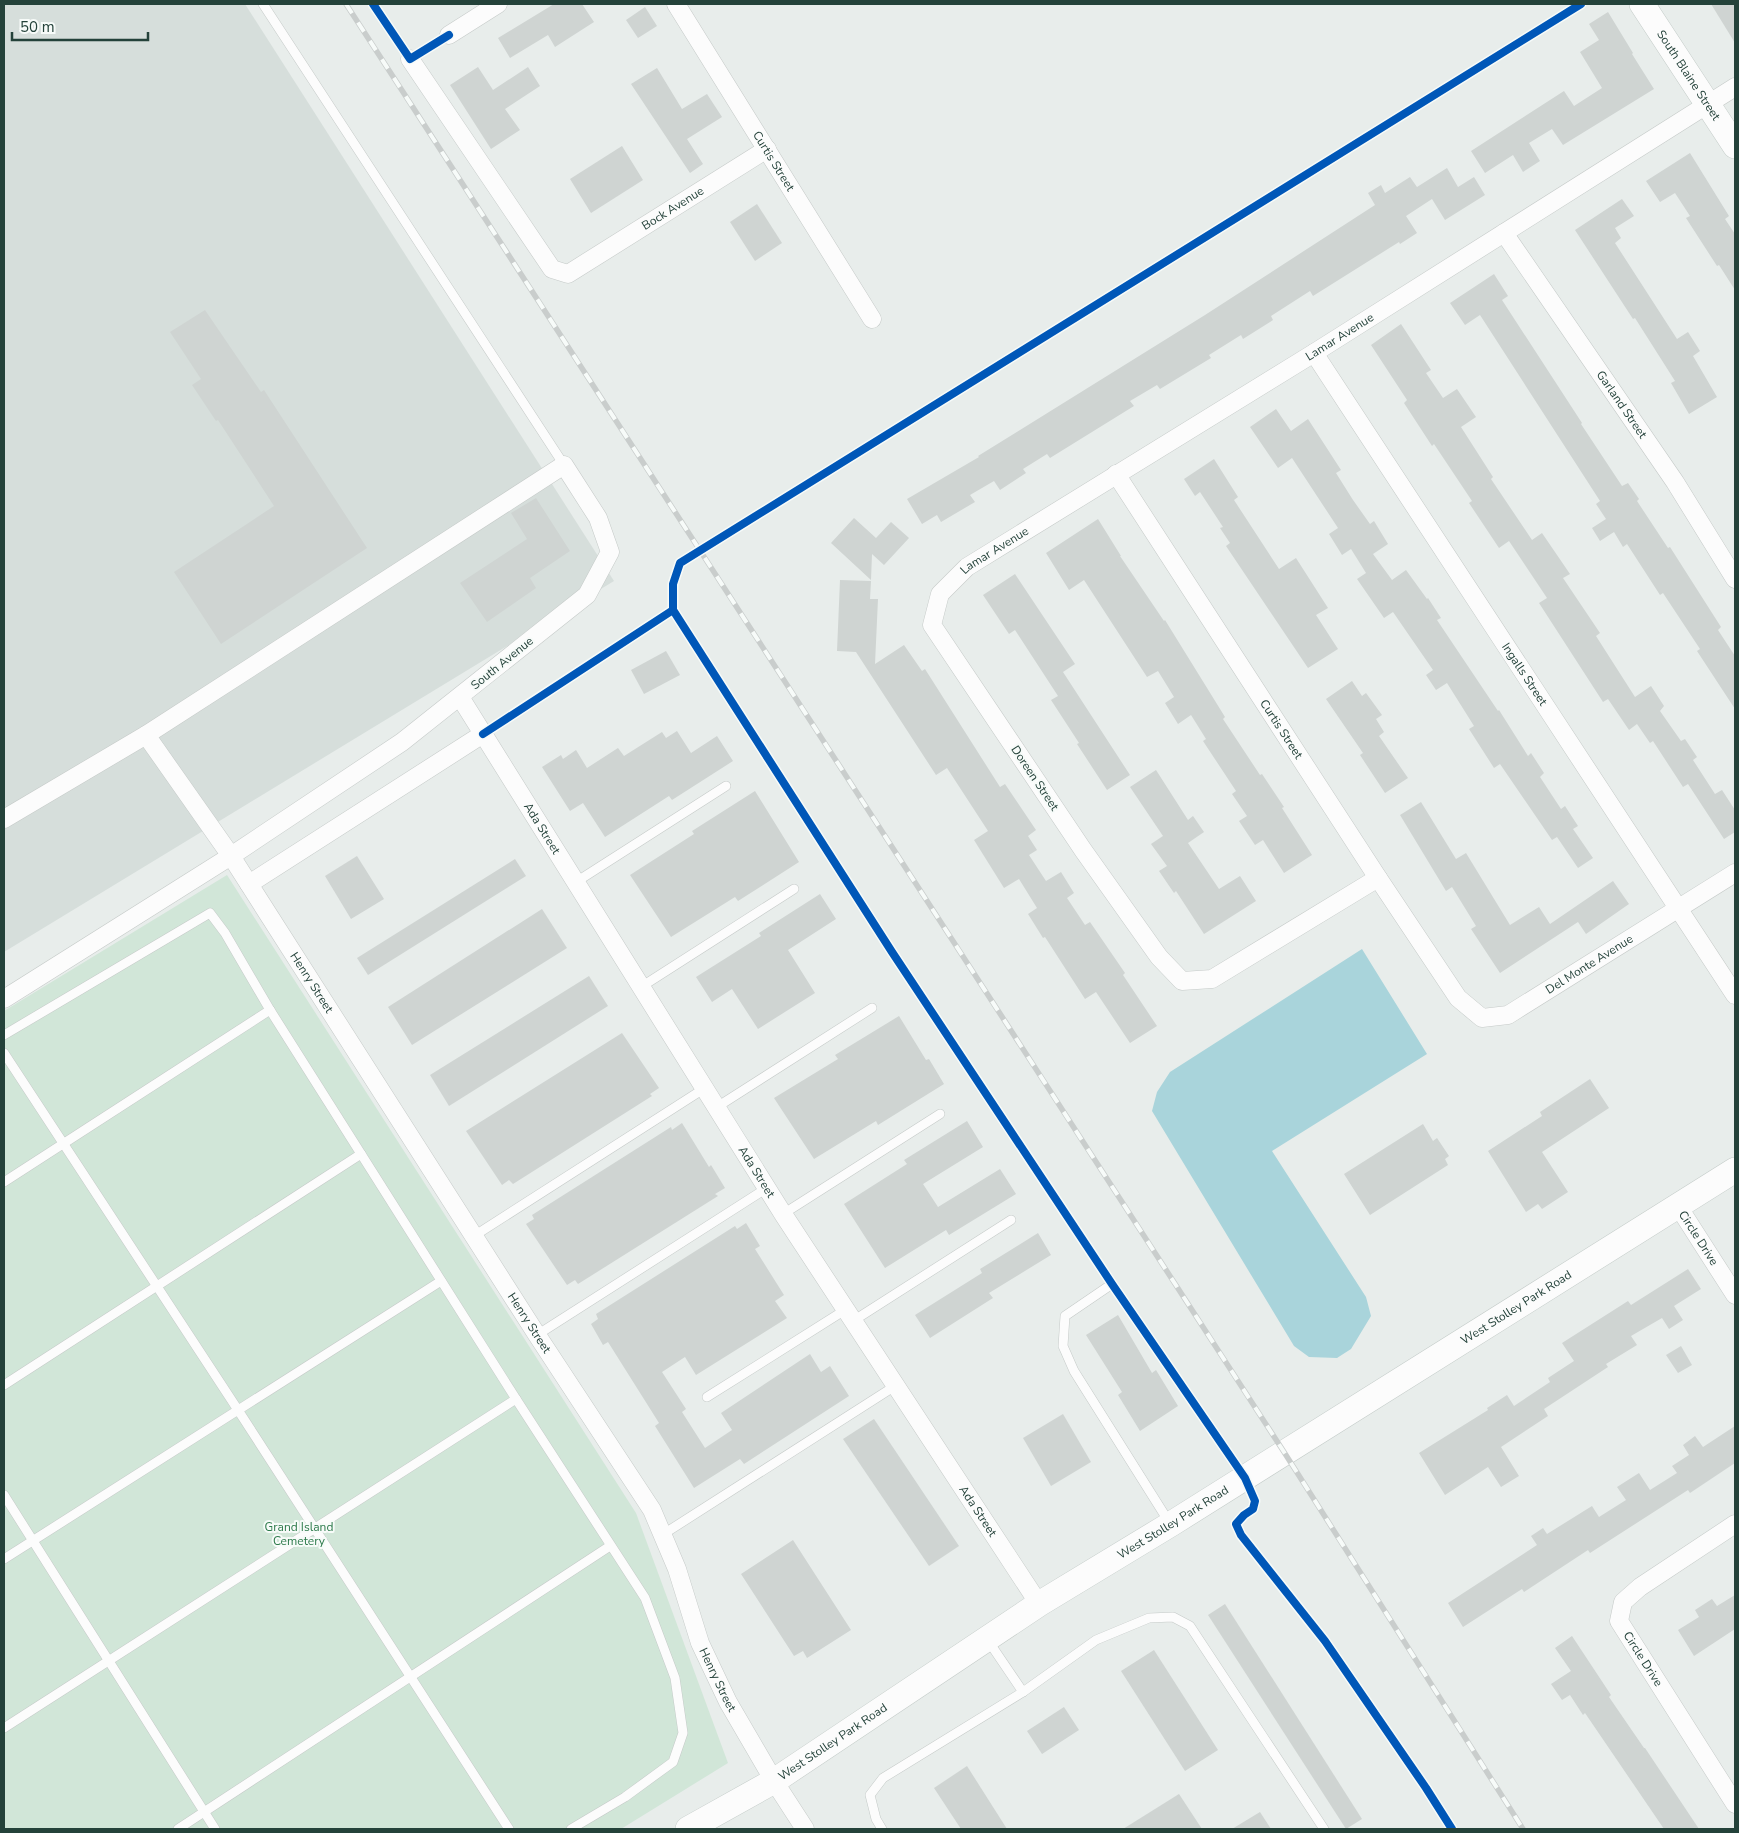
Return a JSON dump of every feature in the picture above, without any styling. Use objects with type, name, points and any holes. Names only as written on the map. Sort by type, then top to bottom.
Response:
[{"type":"main road","name":"South Blaine Street","points":[[1642,4],[1735,146]]},
{"type":"main road","name":"West Stolley Park Road","points":[[688,1829],[774,1781],[1039,1604],[1171,1524],[1735,1170]]},
{"type":"street","points":[[449,35],[498,4]]},
{"type":"street","name":"Curtis Street","points":[[676,4],[872,319]]},
{"type":"street","name":"Bock Avenue","points":[[410,59],[552,269],[568,274],[766,149]]},
{"type":"street","name":"Lamar Avenue","points":[[944,589],[967,567],[1314,353],[1735,88]]},
{"type":"street","name":"Garland Street","points":[[1504,233],[1675,482],[1735,579]]},
{"type":"street","name":"Ingalls Street","points":[[1314,353],[1735,995]]},
{"type":"street","name":"South Avenue","points":[[483,734],[460,697],[587,595],[610,552],[598,518],[564,465]]},
{"type":"street","points":[[4,819],[146,735],[564,465]]},
{"type":"street","name":"Curtis Street","points":[[1116,474],[1378,878],[1448,982]]},
{"type":"street","name":"Doreen Street","points":[[944,589],[940,594],[932,625],[1083,850],[1163,961],[1182,982],[1212,979],[1378,878]]},
{"type":"street","points":[[4,1000],[231,856],[402,742],[460,697]]},
{"type":"street","points":[[249,884],[483,734]]},
{"type":"street","name":"Ada Street","points":[[483,734],[783,1214],[1039,1604]]},
{"type":"street","name":"Henry Street","points":[[146,735],[231,856],[537,1335],[652,1510],[677,1568],[700,1643],[728,1702],[774,1781],[806,1829]]},
{"type":"street","name":"Del Monte Avenue","points":[[1448,982],[1458,998],[1482,1018],[1508,1014],[1735,873]]},
{"type":"street","name":"Circle Drive","points":[[1678,1206],[1735,1295]]},
{"type":"street","name":"Circle Drive","points":[[1735,1524],[1640,1587],[1623,1602],[1619,1622],[1735,1804]]},
{"type":"lane","points":[[263,4],[564,465]]},
{"type":"lane","points":[[576,882],[726,786]]},
{"type":"lane","points":[[641,987],[794,889]]},
{"type":"lane","points":[[4,1034],[210,913],[225,933],[270,1010],[441,1281],[645,1598],[675,1678],[684,1733],[673,1762],[625,1797],[571,1829]]},
{"type":"lane","points":[[716,1107],[872,1008]]},
{"type":"lane","points":[[4,1182],[270,1010]]},
{"type":"lane","points":[[4,1054],[238,1410],[509,1829]]},
{"type":"lane","points":[[474,1236],[705,1088]]},
{"type":"lane","points":[[783,1214],[940,1114]]},
{"type":"lane","points":[[4,1385],[361,1154]]},
{"type":"lane","points":[[537,1335],[767,1188]]},
{"type":"lane","points":[[707,1397],[1010,1220]]},
{"type":"lane","points":[[4,1559],[441,1281]]},
{"type":"lane","points":[[1112,1284],[1065,1316],[1064,1346],[1074,1371],[1171,1524]]},
{"type":"lane","points":[[662,1534],[895,1386]]},
{"type":"lane","points":[[4,1728],[516,1399]]},
{"type":"lane","points":[[4,1495],[216,1829]]},
{"type":"lane","points":[[178,1829],[610,1546]]},
{"type":"lane","points":[[882,1829],[876,1819],[870,1795],[883,1778],[1023,1692],[1096,1640],[1149,1618],[1173,1617],[1190,1626],[1324,1829]]},
{"type":"lane","points":[[987,1639],[1023,1692]]},
{"type":"shaded area","points":[[4,4],[245,4],[614,581],[4,952]]},
{"type":"green space","name":"Grand Island Cemetery","points":[[227,875],[636,1513],[728,1763],[621,1829],[4,1829],[4,1011]]},
{"type":"water","points":[[1362,949],[1427,1054],[1272,1151],[1366,1297],[1371,1316],[1351,1349],[1337,1358],[1309,1357],[1294,1346],[1152,1111],[1157,1092],[1170,1072]]},
{"type":"building","points":[[554,4],[582,4],[594,22],[555,47],[548,35],[510,58],[498,38]]},
{"type":"building","points":[[1711,4],[1735,4],[1735,43]]},
{"type":"building","points":[[645,7],[657,26],[638,38],[626,20]]},
{"type":"building","points":[[1608,12],[1654,89],[1563,145],[1552,129],[1529,143],[1540,161],[1523,172],[1513,155],[1485,173],[1471,151],[1564,91],[1574,106],[1602,88],[1580,52],[1599,40],[1589,24]]},
{"type":"building","points":[[478,67],[493,90],[528,67],[540,86],[505,109],[520,130],[491,149],[450,85]]},
{"type":"building","points":[[657,68],[682,109],[707,94],[722,117],[687,139],[703,164],[690,173],[631,84]]},
{"type":"building","points":[[622,146],[643,180],[591,213],[570,179]]},
{"type":"building","points":[[1690,153],[1729,216],[1725,219],[1735,234],[1735,290],[1686,218],[1690,216],[1675,193],[1660,202],[1646,181]]},
{"type":"building","points":[[1447,168],[1458,187],[1474,177],[1485,195],[1445,220],[1432,199],[1406,216],[1417,233],[1400,244],[1399,242],[1313,296],[1310,291],[1271,316],[1273,320],[1243,339],[1241,335],[1209,355],[1211,358],[1160,389],[1157,385],[1130,401],[1134,406],[1050,458],[1047,454],[1023,469],[1026,473],[1000,490],[994,481],[970,495],[975,502],[941,522],[937,515],[922,524],[907,499],[979,457],[1205,315],[1375,205],[1368,193],[1381,185],[1385,193],[1410,177],[1417,187]]},
{"type":"building","points":[[1622,199],[1634,216],[1615,228],[1621,238],[1615,243],[1677,339],[1688,332],[1700,351],[1693,356],[1717,397],[1689,414],[1671,383],[1675,381],[1575,230]]},
{"type":"building","points":[[757,204],[782,243],[755,261],[730,222]]},
{"type":"building","points":[[1494,274],[1508,296],[1502,300],[1581,424],[1622,486],[1628,483],[1639,499],[1637,501],[1668,548],[1670,547],[1721,627],[1718,630],[1735,656],[1735,709],[1697,651],[1700,649],[1663,593],[1660,595],[1627,544],[1623,547],[1614,532],[1600,541],[1592,528],[1606,519],[1596,504],[1600,501],[1480,315],[1465,325],[1450,303]]},
{"type":"building","points":[[205,310],[261,392],[264,390],[367,548],[221,644],[174,572],[274,506],[218,420],[216,421],[192,385],[201,379],[170,332]]},
{"type":"building","points":[[1401,324],[1431,370],[1426,373],[1443,398],[1457,389],[1476,417],[1461,427],[1493,477],[1491,479],[1532,540],[1542,533],[1570,574],[1563,578],[1600,633],[1596,636],[1635,697],[1651,686],[1664,706],[1660,711],[1681,741],[1685,739],[1697,757],[1693,760],[1715,794],[1722,790],[1735,810],[1735,832],[1724,839],[1688,784],[1683,787],[1653,741],[1650,743],[1637,724],[1629,730],[1608,699],[1603,702],[1539,603],[1547,598],[1509,541],[1499,548],[1469,503],[1472,501],[1434,444],[1432,446],[1404,403],[1407,400],[1371,345]]},
{"type":"building","points":[[1276,409],[1291,431],[1308,419],[1341,470],[1336,473],[1353,500],[1370,524],[1374,521],[1388,544],[1373,554],[1392,580],[1406,570],[1428,598],[1441,618],[1437,620],[1528,756],[1531,753],[1544,773],[1540,777],[1561,809],[1565,806],[1578,826],[1573,829],[1593,858],[1578,868],[1557,837],[1552,840],[1500,764],[1494,768],[1469,729],[1474,726],[1447,683],[1436,690],[1426,675],[1433,670],[1393,612],[1384,618],[1357,579],[1366,573],[1351,549],[1342,555],[1329,534],[1338,528],[1292,458],[1278,468],[1250,427]]},
{"type":"building","points":[[1214,459],[1238,497],[1234,500],[1279,569],[1296,558],[1328,608],[1316,615],[1338,649],[1308,668],[1226,546],[1230,543],[1220,528],[1223,527],[1200,492],[1195,496],[1184,479]]},
{"type":"building","points":[[536,498],[570,551],[530,578],[536,588],[487,622],[460,583],[527,539],[511,513]]},
{"type":"building","points":[[854,518],[876,538],[891,522],[909,538],[884,565],[872,554],[871,580],[831,543]]},
{"type":"building","points":[[1098,519],[1120,556],[1165,620],[1225,717],[1223,719],[1284,807],[1282,808],[1312,855],[1284,873],[1263,840],[1255,845],[1239,821],[1247,816],[1232,794],[1236,791],[1203,741],[1206,739],[1191,715],[1178,724],[1165,703],[1174,697],[1158,671],[1147,677],[1084,580],[1069,590],[1046,553]]},
{"type":"building","points":[[1015,574],[1075,664],[1063,672],[1130,775],[1107,790],[1051,700],[1058,696],[1015,630],[1009,634],[983,595]]},
{"type":"building","points":[[840,580],[871,581],[870,599],[878,599],[875,664],[904,645],[922,671],[925,669],[1000,787],[1005,784],[1036,830],[1028,836],[1037,850],[1029,855],[1046,881],[1061,872],[1074,893],[1067,898],[1085,925],[1090,922],[1125,973],[1123,975],[1157,1026],[1130,1043],[1096,992],[1085,999],[1045,937],[1043,938],[1028,914],[1037,908],[1019,879],[1004,888],[974,840],[988,831],[947,768],[936,775],[856,652],[837,651]]},
{"type":"building","points":[[666,651],[680,675],[644,694],[631,670]]},
{"type":"building","points":[[1352,681],[1362,696],[1366,693],[1382,715],[1376,719],[1384,732],[1379,736],[1408,778],[1385,793],[1360,755],[1363,753],[1326,699]]},
{"type":"building","points":[[677,731],[691,753],[717,736],[733,761],[672,800],[669,796],[605,837],[583,803],[570,811],[542,767],[561,755],[563,759],[576,750],[587,768],[618,748],[624,756],[662,732],[666,738]]},
{"type":"building","points":[[1156,770],[1188,820],[1193,816],[1204,832],[1188,843],[1219,889],[1240,876],[1256,901],[1204,934],[1176,891],[1174,893],[1159,871],[1167,866],[1151,844],[1163,836],[1130,787]]},
{"type":"building","points":[[755,791],[799,862],[738,901],[735,897],[671,937],[630,875],[694,834],[692,831]]},
{"type":"building","points":[[1421,802],[1456,859],[1466,853],[1510,925],[1539,907],[1550,924],[1613,881],[1629,904],[1586,934],[1578,922],[1500,973],[1471,929],[1476,926],[1452,887],[1446,891],[1400,815]]},
{"type":"building","points":[[357,856],[384,899],[351,919],[325,876]]},
{"type":"building","points":[[515,859],[526,876],[368,975],[357,958]]},
{"type":"building","points":[[820,894],[836,919],[788,950],[815,993],[758,1029],[732,989],[712,1002],[696,977],[761,936],[759,933]]},
{"type":"building","points":[[542,909],[567,948],[412,1045],[388,1007]]},
{"type":"building","points":[[589,976],[608,1006],[449,1106],[430,1075]]},
{"type":"building","points":[[899,1016],[926,1060],[929,1059],[944,1084],[878,1125],[876,1121],[814,1159],[774,1098],[838,1059],[835,1055]]},
{"type":"building","points":[[622,1033],[659,1088],[650,1094],[652,1096],[513,1184],[509,1180],[502,1185],[466,1131]]},
{"type":"building","points":[[1590,1079],[1609,1108],[1542,1152],[1568,1192],[1542,1209],[1538,1204],[1526,1212],[1488,1151],[1542,1116],[1540,1112]]},
{"type":"building","points":[[967,1121],[983,1147],[923,1184],[938,1207],[1000,1169],[1016,1194],[949,1235],[946,1230],[885,1268],[844,1204],[907,1164],[904,1160]]},
{"type":"building","points":[[682,1123],[709,1167],[711,1165],[725,1188],[715,1194],[718,1196],[578,1284],[575,1280],[567,1285],[526,1224],[534,1219],[532,1215],[671,1127],[672,1130]]},
{"type":"building","points":[[1423,1124],[1433,1141],[1437,1138],[1449,1156],[1445,1159],[1448,1165],[1370,1215],[1344,1174]]},
{"type":"building","points":[[746,1223],[760,1246],[755,1249],[784,1295],[775,1301],[787,1318],[696,1375],[685,1357],[662,1372],[686,1409],[682,1412],[705,1448],[732,1430],[721,1413],[810,1354],[821,1372],[830,1366],[849,1396],[744,1464],[740,1459],[694,1488],[655,1426],[659,1423],[608,1342],[603,1345],[591,1324],[598,1319],[596,1314],[735,1226],[737,1229]]},
{"type":"building","points":[[1038,1233],[1051,1255],[989,1293],[993,1298],[930,1338],[915,1315],[982,1273],[980,1269]]},
{"type":"building","points":[[1688,1269],[1701,1289],[1674,1306],[1683,1320],[1669,1329],[1662,1318],[1631,1336],[1637,1345],[1606,1364],[1608,1367],[1544,1409],[1548,1416],[1501,1447],[1519,1476],[1501,1487],[1488,1467],[1445,1495],[1419,1453],[1488,1410],[1487,1408],[1507,1395],[1514,1406],[1550,1382],[1548,1378],[1574,1361],[1562,1343],[1628,1301],[1631,1305]]},
{"type":"building","points":[[1118,1315],[1152,1373],[1156,1370],[1178,1406],[1140,1431],[1118,1395],[1122,1392],[1086,1335]]},
{"type":"building","points":[[1681,1346],[1692,1365],[1678,1373],[1666,1355]]},
{"type":"building","points":[[1063,1414],[1091,1462],[1051,1486],[1023,1438]]},
{"type":"building","points":[[874,1419],[959,1546],[929,1566],[843,1439]]},
{"type":"building","points":[[1735,1426],[1735,1463],[1690,1493],[1688,1490],[1590,1553],[1588,1550],[1524,1592],[1522,1589],[1463,1627],[1448,1603],[1537,1545],[1531,1536],[1543,1528],[1547,1534],[1592,1506],[1599,1517],[1626,1500],[1617,1487],[1639,1473],[1650,1490],[1677,1473],[1672,1466],[1689,1455],[1683,1445],[1695,1436],[1703,1447]]},
{"type":"building","points":[[793,1540],[851,1630],[807,1658],[803,1651],[794,1656],[741,1574]]},
{"type":"building","points":[[1735,1595],[1735,1629],[1694,1656],[1678,1630],[1699,1617],[1695,1610],[1712,1599],[1717,1606]]},
{"type":"building","points":[[1225,1604],[1362,1819],[1346,1829],[1208,1615]]},
{"type":"building","points":[[1572,1636],[1611,1695],[1609,1697],[1699,1829],[1664,1829],[1585,1713],[1583,1715],[1570,1695],[1562,1700],[1551,1684],[1571,1671],[1555,1648]]},
{"type":"building","points":[[1154,1650],[1218,1750],[1185,1771],[1121,1671]]},
{"type":"building","points":[[1064,1707],[1079,1730],[1042,1754],[1027,1731]]},
{"type":"building","points":[[967,1766],[1007,1829],[961,1829],[934,1788]]},
{"type":"building","points":[[1179,1794],[1202,1829],[1123,1829]]},
{"type":"building","points":[[1260,1812],[1271,1829],[1232,1829]]},
{"type":"railway","points":[[346,4],[1284,1452],[1523,1829]]},
{"type":"cycle path","points":[[373,4],[410,59],[449,35]]},
{"type":"cycle path","points":[[483,734],[673,610],[673,584],[680,563],[1581,4]]},
{"type":"cycle path","points":[[673,610],[892,952],[1112,1284],[1245,1478],[1255,1501],[1253,1509],[1236,1524],[1241,1535],[1325,1641],[1452,1829]]}]
